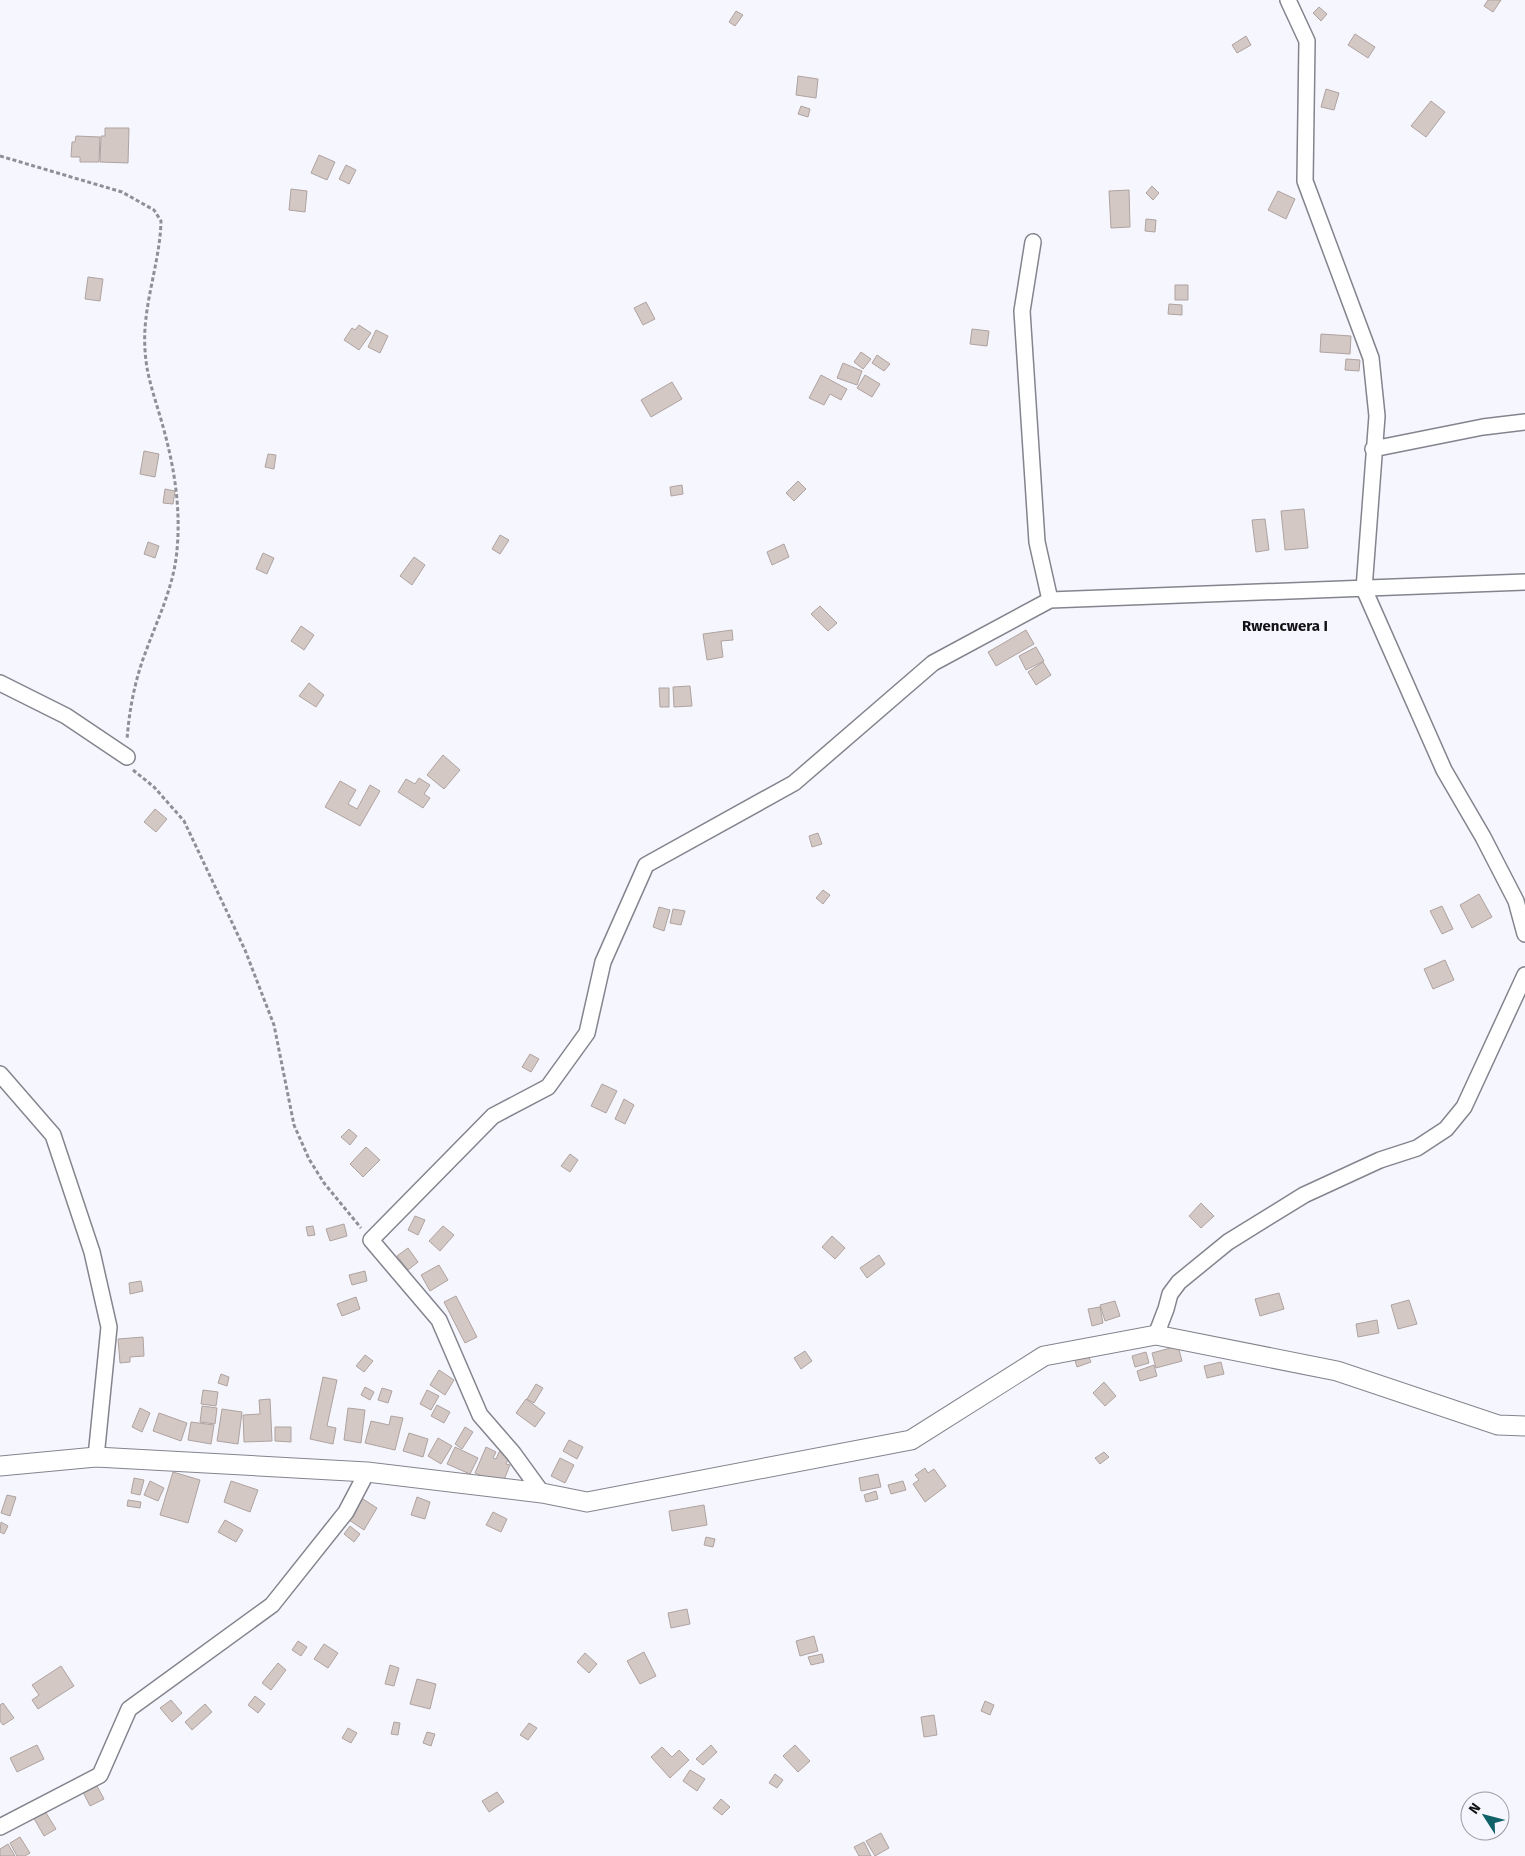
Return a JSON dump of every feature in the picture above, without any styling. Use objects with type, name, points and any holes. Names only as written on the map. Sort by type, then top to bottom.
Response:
[{"type":"street","points":[[1288,0],[1307,41],[1305,181],[1371,358],[1377,416],[1373,449],[1364,589],[1444,770],[1483,837],[1516,901],[1525,934]]},
{"type":"street","points":[[1033,242],[1022,311],[1037,542],[1050,600]]},
{"type":"street","points":[[1373,449],[1483,427],[1525,422]]},
{"type":"street","points":[[542,1493],[513,1454],[480,1415],[439,1320],[371,1240],[492,1116],[548,1087],[587,1033],[603,962],[646,865],[794,783],[933,663],[1050,600],[1525,582]]},
{"type":"street","points":[[0,683],[66,716],[127,757]]},
{"type":"street","points":[[1156,1335],[1170,1294],[1180,1282],[1228,1242],[1304,1196],[1380,1160],[1417,1148],[1446,1129],[1464,1107],[1525,975]]},
{"type":"street","points":[[0,1074],[53,1135],[92,1252],[109,1327],[96,1457]]},
{"type":"street","points":[[0,1466],[96,1457],[367,1472],[542,1493],[587,1502],[911,1440],[1044,1356],[1156,1335],[1338,1371],[1498,1425],[1525,1426]]},
{"type":"street","points":[[0,1827],[100,1775],[129,1709],[272,1604],[346,1512],[367,1472]]},
{"type":"path","points":[[0,156],[122,192],[154,210],[161,221],[147,311],[144,348],[149,381],[174,467],[179,517],[177,553],[165,604],[145,653],[134,693],[128,732],[127,757],[134,772],[154,787],[184,821],[245,950],[274,1025],[294,1125],[309,1159],[324,1183],[371,1240]]},
{"type":"building","points":[[1488,0],[1501,0],[1493,12],[1484,6]]},
{"type":"building","points":[[1319,7],[1327,14],[1321,21],[1313,13]]},
{"type":"building","points":[[736,11],[743,15],[735,26],[729,22]]},
{"type":"building","points":[[1355,34],[1375,47],[1368,58],[1348,45]]},
{"type":"building","points":[[1246,36],[1251,45],[1237,53],[1232,45]]},
{"type":"building","points":[[798,76],[818,79],[816,98],[796,95]]},
{"type":"building","points":[[1326,89],[1339,93],[1334,110],[1321,107]]},
{"type":"building","points":[[1431,101],[1445,112],[1426,137],[1411,126]]},
{"type":"building","points":[[801,106],[810,109],[808,117],[798,114]]},
{"type":"building","points":[[105,128],[129,128],[128,163],[100,162],[101,136],[105,136]]},
{"type":"building","points":[[76,136],[100,137],[99,162],[80,162],[80,157],[71,157],[72,142],[75,142]]},
{"type":"building","points":[[319,155],[335,162],[327,180],[311,173]]},
{"type":"building","points":[[346,165],[356,170],[349,184],[339,179]]},
{"type":"building","points":[[1152,186],[1159,193],[1153,200],[1146,193]]},
{"type":"building","points":[[291,189],[307,191],[305,212],[289,210]]},
{"type":"building","points":[[1129,190],[1130,227],[1111,228],[1109,191]]},
{"type":"building","points":[[1278,191],[1295,199],[1286,219],[1268,210]]},
{"type":"building","points":[[1146,219],[1156,220],[1155,232],[1145,231]]},
{"type":"building","points":[[88,277],[103,279],[100,301],[85,299]]},
{"type":"building","points":[[1175,285],[1188,285],[1188,300],[1175,300]]},
{"type":"building","points":[[646,302],[655,319],[643,325],[634,308]]},
{"type":"building","points":[[1169,304],[1182,305],[1182,315],[1168,314]]},
{"type":"building","points":[[359,325],[371,333],[359,350],[344,340],[352,328],[355,330]]},
{"type":"building","points":[[972,329],[989,331],[987,346],[970,344]]},
{"type":"building","points":[[376,330],[388,336],[380,353],[368,347]]},
{"type":"building","points":[[1321,334],[1351,336],[1350,354],[1320,352]]},
{"type":"building","points":[[861,352],[871,359],[863,369],[854,362]]},
{"type":"building","points":[[877,355],[890,364],[884,371],[872,363]]},
{"type":"building","points":[[1346,359],[1360,360],[1359,371],[1345,370]]},
{"type":"building","points":[[843,363],[862,371],[857,385],[837,378]]},
{"type":"building","points":[[821,375],[847,389],[841,400],[830,394],[824,405],[809,398]]},
{"type":"building","points":[[865,375],[880,384],[872,397],[857,388]]},
{"type":"building","points":[[672,382],[682,399],[651,417],[641,400]]},
{"type":"building","points":[[144,451],[159,454],[155,477],[140,474]]},
{"type":"building","points":[[268,454],[276,455],[274,469],[265,467]]},
{"type":"building","points":[[798,481],[806,489],[794,501],[786,493]]},
{"type":"building","points":[[682,485],[683,494],[671,496],[670,487]]},
{"type":"building","points":[[165,489],[175,491],[173,504],[163,503]]},
{"type":"building","points":[[1304,509],[1308,548],[1285,550],[1281,511]]},
{"type":"building","points":[[1265,519],[1269,550],[1256,552],[1252,520]]},
{"type":"building","points":[[500,535],[509,540],[500,554],[492,549]]},
{"type":"building","points":[[148,542],[159,546],[155,558],[144,554]]},
{"type":"building","points":[[784,544],[789,557],[772,565],[767,552]]},
{"type":"building","points":[[263,553],[274,558],[267,574],[256,569]]},
{"type":"building","points":[[414,557],[425,565],[412,585],[400,576]]},
{"type":"building","points":[[820,606],[837,623],[828,631],[811,614]]},
{"type":"building","points":[[301,626],[314,635],[304,650],[291,641]]},
{"type":"building","points":[[732,630],[733,640],[721,641],[723,657],[707,660],[703,634]]},
{"type":"building","points":[[1026,630],[1034,644],[996,666],[988,652]]},
{"type":"building","points":[[1036,647],[1044,661],[1026,670],[1019,656]]},
{"type":"building","points":[[1043,662],[1051,675],[1036,685],[1028,672]]},
{"type":"building","points":[[309,683],[324,695],[316,707],[299,696]]},
{"type":"building","points":[[690,686],[692,706],[674,707],[673,687]]},
{"type":"building","points":[[659,688],[669,688],[669,707],[660,707]]},
{"type":"building","points":[[443,755],[460,770],[444,789],[427,775]]},
{"type":"building","points":[[419,778],[430,785],[424,794],[430,798],[423,808],[398,792],[406,779],[415,784]]},
{"type":"building","points":[[340,781],[356,790],[348,804],[357,809],[370,785],[380,791],[360,826],[325,807]]},
{"type":"building","points":[[155,809],[167,819],[156,832],[144,822]]},
{"type":"building","points":[[818,833],[822,844],[812,847],[809,836]]},
{"type":"building","points":[[823,890],[830,895],[823,904],[816,898]]},
{"type":"building","points":[[1479,894],[1492,917],[1472,928],[1460,905]]},
{"type":"building","points":[[1442,906],[1453,929],[1442,934],[1430,911]]},
{"type":"building","points":[[659,907],[670,910],[664,931],[653,927]]},
{"type":"building","points":[[673,909],[685,911],[681,925],[670,923]]},
{"type":"building","points":[[1445,960],[1454,980],[1433,989],[1424,969]]},
{"type":"building","points":[[530,1054],[539,1059],[531,1072],[522,1067]]},
{"type":"building","points":[[602,1084],[617,1091],[606,1113],[591,1106]]},
{"type":"building","points":[[624,1099],[634,1105],[625,1124],[615,1119]]},
{"type":"building","points":[[349,1129],[357,1136],[350,1145],[341,1137]]},
{"type":"building","points":[[366,1147],[380,1160],[363,1177],[350,1164]]},
{"type":"building","points":[[570,1154],[578,1160],[570,1172],[561,1166]]},
{"type":"building","points":[[1201,1203],[1214,1216],[1201,1228],[1189,1216]]},
{"type":"building","points":[[415,1216],[425,1220],[418,1235],[408,1230]]},
{"type":"building","points":[[344,1224],[347,1236],[330,1241],[326,1229]]},
{"type":"building","points":[[313,1226],[315,1235],[308,1236],[306,1227]]},
{"type":"building","points":[[443,1226],[454,1235],[440,1251],[429,1241]]},
{"type":"building","points":[[832,1236],[845,1248],[835,1259],[822,1247]]},
{"type":"building","points":[[408,1248],[418,1262],[408,1270],[397,1256]]},
{"type":"building","points":[[879,1255],[885,1264],[867,1278],[860,1268]]},
{"type":"building","points":[[439,1265],[448,1280],[430,1291],[421,1275]]},
{"type":"building","points":[[365,1271],[367,1281],[352,1285],[349,1275]]},
{"type":"building","points":[[141,1281],[143,1291],[130,1294],[129,1283]]},
{"type":"building","points":[[1279,1293],[1284,1309],[1260,1316],[1255,1299]]},
{"type":"building","points":[[456,1296],[477,1337],[465,1343],[444,1302]]},
{"type":"building","points":[[356,1297],[360,1309],[342,1316],[337,1304]]},
{"type":"building","points":[[1409,1300],[1417,1324],[1398,1329],[1391,1305]]},
{"type":"building","points":[[1115,1301],[1120,1316],[1105,1321],[1100,1305]]},
{"type":"building","points":[[1100,1307],[1103,1323],[1092,1326],[1088,1309]]},
{"type":"building","points":[[1377,1320],[1379,1333],[1358,1337],[1356,1324]]},
{"type":"building","points":[[143,1337],[144,1356],[130,1357],[130,1362],[120,1363],[118,1339]]},
{"type":"building","points":[[1178,1346],[1182,1361],[1156,1368],[1152,1353]]},
{"type":"building","points":[[805,1351],[812,1361],[801,1369],[794,1358]]},
{"type":"building","points":[[1146,1352],[1149,1363],[1135,1367],[1132,1356]]},
{"type":"building","points":[[1087,1353],[1091,1362],[1077,1367],[1074,1357]]},
{"type":"building","points":[[365,1355],[373,1361],[364,1372],[356,1366]]},
{"type":"building","points":[[1221,1362],[1224,1374],[1207,1378],[1204,1366]]},
{"type":"building","points":[[1154,1365],[1157,1376],[1140,1381],[1137,1371]]},
{"type":"building","points":[[439,1370],[454,1380],[445,1395],[430,1385]]},
{"type":"building","points":[[221,1374],[229,1377],[227,1386],[218,1383]]},
{"type":"building","points":[[323,1377],[337,1380],[327,1426],[336,1428],[333,1444],[310,1439]]},
{"type":"building","points":[[1104,1382],[1116,1396],[1105,1406],[1093,1393]]},
{"type":"building","points":[[536,1384],[543,1388],[534,1403],[527,1399]]},
{"type":"building","points":[[365,1387],[374,1392],[370,1400],[361,1395]]},
{"type":"building","points":[[382,1388],[392,1391],[388,1403],[378,1400]]},
{"type":"building","points":[[203,1390],[218,1392],[216,1406],[201,1404]]},
{"type":"building","points":[[427,1390],[439,1396],[431,1410],[420,1404]]},
{"type":"building","points":[[270,1399],[272,1441],[244,1442],[243,1415],[260,1414],[259,1400]]},
{"type":"building","points":[[526,1399],[545,1413],[535,1427],[516,1413]]},
{"type":"building","points":[[437,1405],[450,1412],[444,1423],[431,1416]]},
{"type":"building","points":[[202,1406],[217,1408],[215,1424],[200,1422]]},
{"type":"building","points":[[140,1408],[150,1413],[142,1432],[132,1427]]},
{"type":"building","points":[[348,1408],[365,1410],[361,1443],[344,1440]]},
{"type":"building","points":[[222,1409],[242,1412],[238,1444],[217,1441]]},
{"type":"building","points":[[159,1413],[187,1423],[181,1441],[153,1431]]},
{"type":"building","points":[[391,1416],[403,1418],[395,1450],[365,1443],[371,1421],[389,1425]]},
{"type":"building","points":[[191,1422],[214,1425],[211,1444],[188,1440]]},
{"type":"building","points":[[275,1427],[291,1427],[291,1442],[275,1441]]},
{"type":"building","points":[[465,1427],[473,1432],[462,1449],[455,1444]]},
{"type":"building","points":[[409,1433],[428,1439],[423,1457],[403,1451]]},
{"type":"building","points":[[438,1438],[452,1446],[441,1464],[428,1456]]},
{"type":"building","points":[[569,1440],[583,1447],[577,1459],[563,1451]]},
{"type":"building","points":[[455,1447],[478,1458],[470,1474],[447,1464]]},
{"type":"building","points":[[486,1447],[496,1452],[493,1458],[496,1459],[500,1450],[510,1455],[506,1464],[510,1465],[502,1485],[475,1473]]},
{"type":"building","points":[[1104,1452],[1109,1457],[1100,1464],[1095,1458]]},
{"type":"building","points":[[560,1458],[574,1465],[565,1483],[551,1476]]},
{"type":"building","points":[[925,1468],[928,1473],[934,1469],[946,1486],[925,1502],[913,1484],[919,1480],[915,1475]]},
{"type":"building","points":[[173,1472],[200,1480],[188,1523],[160,1515]]},
{"type":"building","points":[[878,1474],[881,1487],[861,1491],[859,1478]]},
{"type":"building","points":[[134,1478],[144,1480],[140,1495],[131,1493]]},
{"type":"building","points":[[150,1481],[164,1488],[158,1501],[144,1495]]},
{"type":"building","points":[[231,1481],[258,1490],[250,1512],[224,1502]]},
{"type":"building","points":[[903,1481],[906,1490],[891,1494],[888,1485]]},
{"type":"building","points":[[876,1491],[878,1499],[866,1502],[864,1495]]},
{"type":"building","points":[[7,1495],[16,1497],[10,1516],[1,1513]]},
{"type":"building","points":[[417,1497],[430,1502],[425,1519],[411,1515]]},
{"type":"building","points":[[363,1499],[377,1508],[364,1530],[349,1520]]},
{"type":"building","points":[[128,1500],[141,1502],[140,1508],[127,1506]]},
{"type":"building","points":[[704,1505],[707,1525],[672,1531],[669,1511]]},
{"type":"building","points":[[493,1512],[507,1519],[501,1532],[486,1525]]},
{"type":"building","points":[[225,1520],[243,1530],[236,1542],[218,1532]]},
{"type":"building","points":[[1,1522],[8,1526],[4,1534],[0,1532]]},
{"type":"building","points":[[350,1526],[360,1534],[354,1542],[344,1534]]},
{"type":"building","points":[[706,1537],[715,1539],[713,1547],[704,1545]]},
{"type":"building","points":[[687,1609],[690,1624],[671,1628],[668,1613]]},
{"type":"building","points":[[814,1636],[818,1651],[800,1656],[796,1641]]},
{"type":"building","points":[[298,1641],[307,1647],[301,1656],[292,1650]]},
{"type":"building","points":[[324,1644],[338,1653],[328,1668],[314,1659]]},
{"type":"building","points":[[644,1652],[656,1676],[640,1684],[627,1661]]},
{"type":"building","points":[[585,1653],[597,1664],[589,1673],[577,1662]]},
{"type":"building","points":[[822,1654],[824,1662],[811,1665],[808,1657]]},
{"type":"building","points":[[278,1663],[286,1670],[271,1690],[262,1683]]},
{"type":"building","points":[[390,1665],[399,1668],[394,1686],[385,1684]]},
{"type":"building","points":[[61,1666],[74,1686],[38,1709],[32,1700],[39,1695],[32,1685]]},
{"type":"building","points":[[417,1679],[436,1684],[430,1709],[410,1704]]},
{"type":"building","points":[[255,1696],[265,1704],[258,1713],[248,1705]]},
{"type":"building","points":[[171,1700],[182,1713],[172,1722],[160,1708]]},
{"type":"building","points":[[985,1701],[994,1705],[990,1715],[981,1711]]},
{"type":"building","points":[[3,1703],[14,1718],[3,1725],[0,1721],[0,1705]]},
{"type":"building","points":[[205,1704],[212,1712],[192,1730],[185,1722]]},
{"type":"building","points":[[934,1715],[937,1735],[924,1737],[921,1717]]},
{"type":"building","points":[[394,1722],[400,1723],[398,1735],[391,1734]]},
{"type":"building","points":[[529,1723],[537,1728],[528,1740],[520,1735]]},
{"type":"building","points":[[348,1728],[357,1733],[351,1743],[342,1738]]},
{"type":"building","points":[[427,1732],[435,1734],[431,1746],[423,1743]]},
{"type":"building","points":[[37,1745],[44,1759],[17,1772],[10,1758]]},
{"type":"building","points":[[711,1745],[717,1752],[703,1765],[696,1759]]},
{"type":"building","points":[[795,1745],[810,1761],[798,1772],[783,1756]]},
{"type":"building","points":[[662,1747],[672,1757],[679,1750],[689,1760],[670,1778],[651,1757]]},
{"type":"building","points":[[690,1770],[705,1779],[697,1791],[683,1781]]},
{"type":"building","points":[[775,1774],[783,1780],[777,1788],[769,1783]]},
{"type":"building","points":[[97,1786],[104,1799],[90,1806],[83,1792]]},
{"type":"building","points":[[497,1792],[504,1802],[489,1812],[482,1801]]},
{"type":"building","points":[[721,1799],[730,1807],[722,1815],[713,1808]]},
{"type":"building","points":[[43,1808],[56,1829],[44,1836],[32,1815]]},
{"type":"building","points":[[881,1833],[889,1848],[875,1856],[866,1841]]},
{"type":"building","points":[[20,1837],[30,1853],[25,1856],[17,1856],[10,1843]]},
{"type":"building","points":[[864,1842],[871,1856],[859,1856],[854,1847]]},
{"type":"building","points":[[8,1844],[15,1856],[0,1856],[0,1849]]},
{"type":"district","name":"Rwencwera I","points":[[1285,626]]}]
